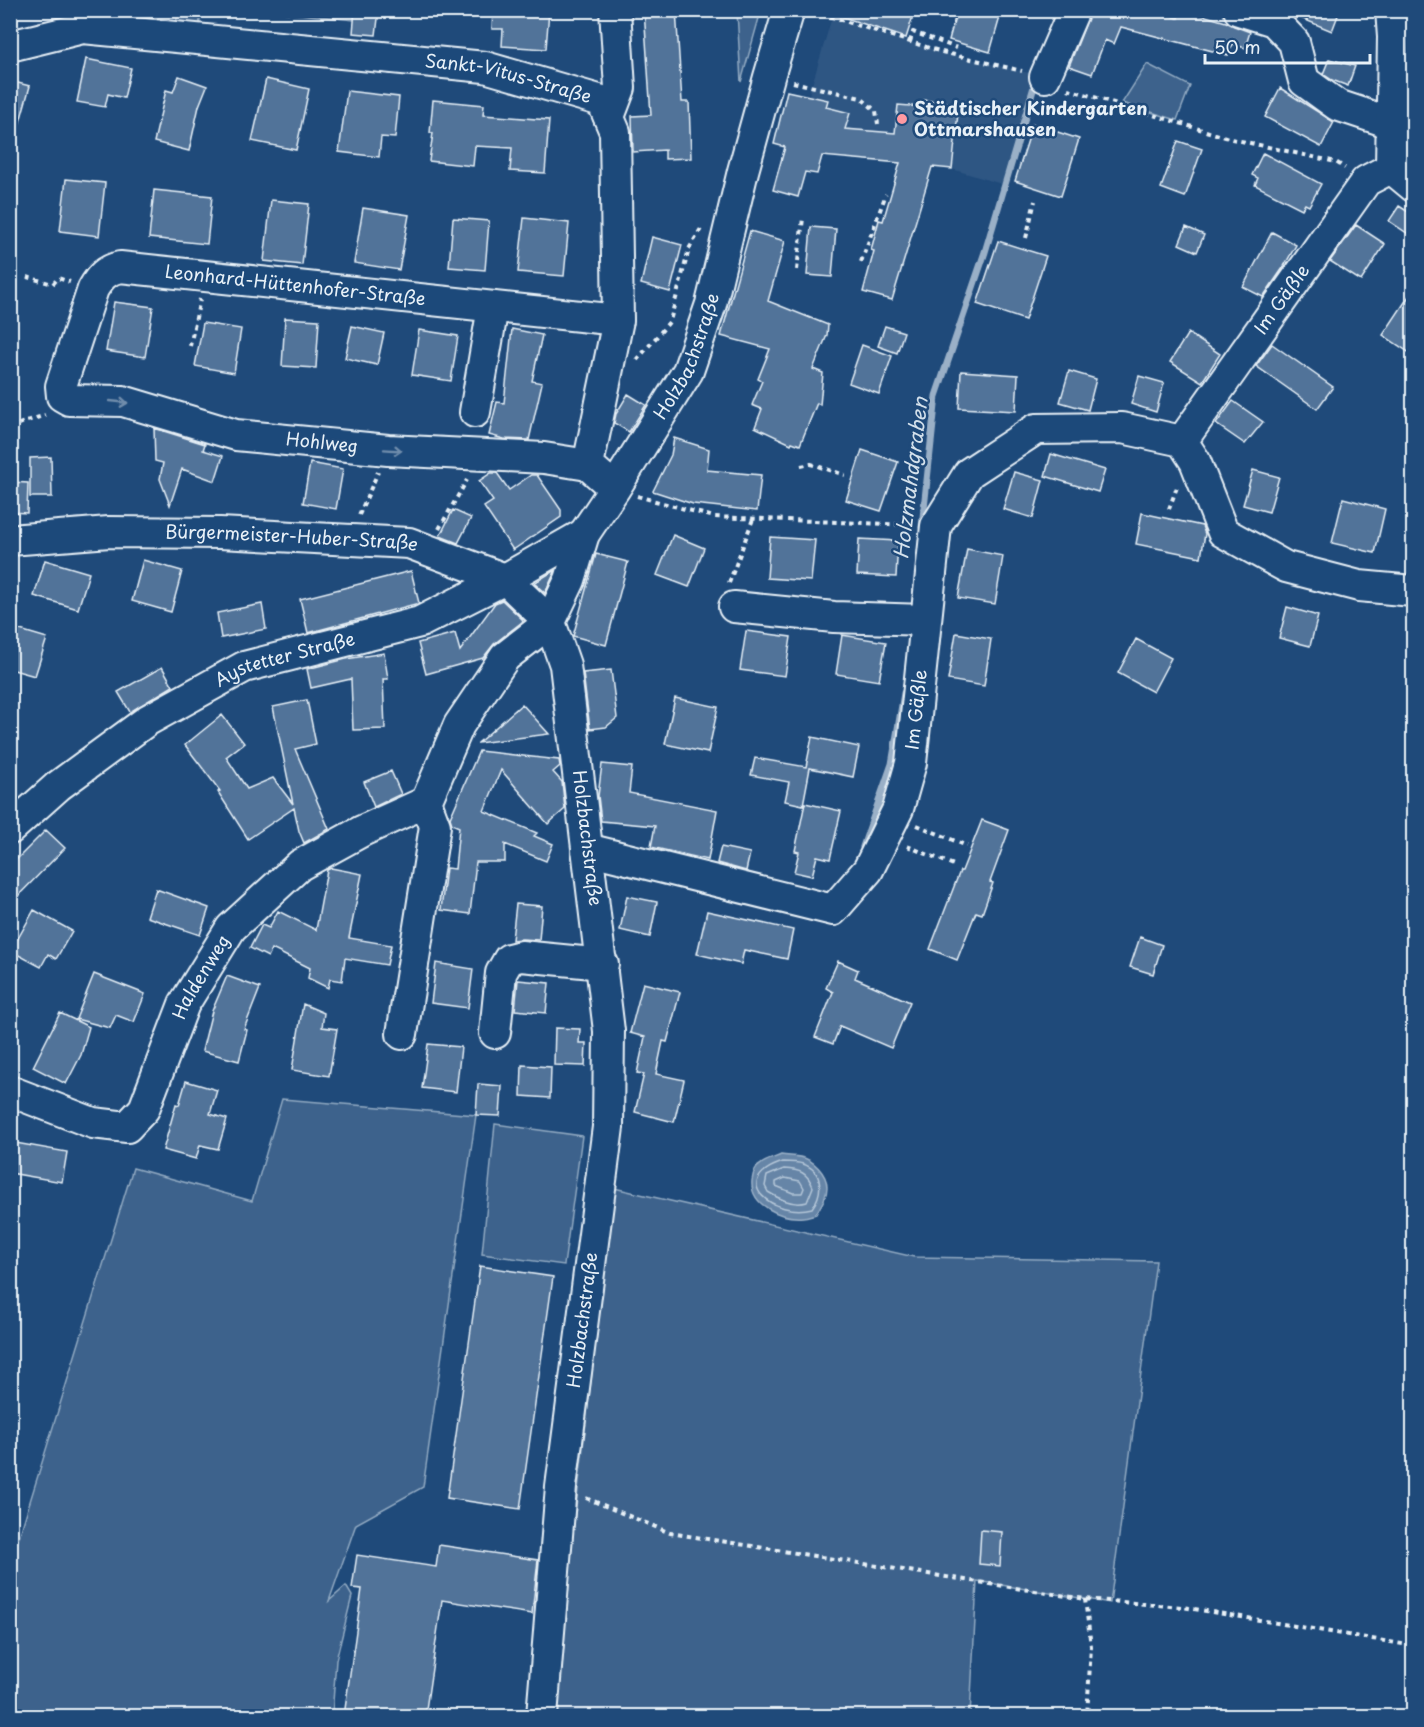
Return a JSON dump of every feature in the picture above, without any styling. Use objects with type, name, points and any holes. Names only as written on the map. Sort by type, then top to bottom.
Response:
[{"type":"street","points":[[609,117],[620,88],[615,10]]},
{"type":"street","name":"Holzbachstraße","points":[[543,1716],[561,1487],[608,1127],[609,1030],[603,964],[565,665],[550,622],[570,580],[584,534],[688,371],[711,304],[743,171],[789,10]]},
{"type":"street","points":[[1045,77],[1074,10]]},
{"type":"street","points":[[1239,10],[1274,21],[1294,42],[1304,81],[1337,105],[1391,123]]},
{"type":"street","points":[[1391,10],[1393,37],[1391,123],[1378,174],[1413,187]]},
{"type":"street","name":"Sankt-Vitus-Straße","points":[[10,46],[83,28],[485,67],[602,101],[615,132],[618,321],[588,465]]},
{"type":"street","name":"Im Gäßle","points":[[587,849],[833,910],[868,870],[889,826],[910,763],[936,526],[969,473],[1036,429],[1122,428],[1182,441],[1378,174]]},
{"type":"street","name":"Leonhard-Hüttenhofer-Straße","points":[[54,405],[93,289],[99,278],[110,269],[120,267],[618,321]]},
{"type":"street","points":[[475,412],[494,307]]},
{"type":"street","name":"Hohlweg","points":[[54,405],[69,400],[123,401],[236,435],[388,450],[467,468],[544,458],[588,465]]},
{"type":"street","points":[[1182,441],[1195,461],[1223,532],[1286,567],[1359,586],[1413,591]]},
{"type":"street","points":[[588,465],[615,488]]},
{"type":"street","name":"Bürgermeister-Huber-Straße","points":[[14,545],[109,532],[220,534],[409,543],[505,579],[550,622]]},
{"type":"street","name":"Aystetter Straße","points":[[10,829],[58,786],[148,720],[244,667],[420,622],[505,579],[584,534]]},
{"type":"street","points":[[734,607],[834,617],[925,620]]},
{"type":"street","points":[[402,1034],[435,826],[426,802],[459,725],[505,657],[550,622]]},
{"type":"street","name":"Haldenweg","points":[[10,1091],[93,1123],[127,1127],[144,1109],[184,1004],[231,928],[300,866],[362,831],[426,802]]},
{"type":"street","points":[[495,1033],[501,973],[509,959],[521,956],[603,964]]},
{"type":"path","points":[[811,10],[942,52],[1016,70]]},
{"type":"path","points":[[910,42],[913,32],[957,48]]},
{"type":"path","points":[[769,76],[861,98],[876,111],[878,124]]},
{"type":"path","points":[[1045,77],[1069,89],[1232,139],[1336,162],[1378,174]]},
{"type":"path","points":[[861,262],[886,194]]},
{"type":"path","points":[[1026,238],[1035,201]]},
{"type":"path","points":[[797,270],[803,218]]},
{"type":"path","points":[[609,364],[632,366],[670,321],[689,249],[706,221]]},
{"type":"path","points":[[190,346],[205,276]]},
{"type":"path","points":[[27,277],[53,284],[58,278],[93,289]]},
{"type":"path","points":[[10,427],[54,405]]},
{"type":"path","points":[[348,540],[388,450]]},
{"type":"path","points":[[801,466],[811,464],[845,475]]},
{"type":"path","points":[[426,550],[467,468]]},
{"type":"path","points":[[615,488],[714,518],[936,526]]},
{"type":"path","points":[[734,607],[721,605],[753,519]]},
{"type":"path","points":[[889,826],[966,846]]},
{"type":"path","points":[[889,826],[956,866]]},
{"type":"path","points":[[561,1487],[670,1533],[1085,1599],[1182,1607],[1413,1646]]},
{"type":"path","points":[[1085,1599],[1091,1646],[1087,1716]]},
{"type":"shaded area","points":[[178,11],[224,11],[224,15],[201,13],[199,27],[176,25]]},
{"type":"shaded area","points":[[272,11],[355,11],[354,20]]},
{"type":"shaded area","points":[[737,11],[761,11],[741,82]]},
{"type":"shaded area","name":"Städtischer Kindergarten Ottmarshausen","points":[[832,17],[942,52],[1037,75],[1005,185],[952,169],[840,158],[841,149],[813,154],[774,144],[787,91],[809,95]]},
{"type":"shaded area","points":[[1147,64],[1190,86],[1177,120],[1122,103]]},
{"type":"shaded area","points":[[282,1099],[476,1115],[423,1487],[356,1524],[329,1601],[346,1586],[352,1596],[336,1660],[332,1716],[11,1716],[11,1563],[133,1168],[252,1201]]},
{"type":"shaded area","points":[[495,1124],[582,1136],[564,1265],[482,1254]]},
{"type":"shaded area","points":[[614,1188],[914,1257],[1156,1261],[1110,1603],[977,1581],[970,1716],[551,1716]]},
{"type":"water","points":[[781,1155],[805,1158],[814,1164],[825,1177],[827,1191],[816,1214],[803,1217],[785,1216],[768,1209],[756,1197],[752,1181],[755,1170],[758,1166]]},
{"type":"building","points":[[355,10],[379,10],[376,35],[353,33]]},
{"type":"building","points":[[493,10],[549,10],[546,49],[502,46],[503,29],[492,29]]},
{"type":"building","points":[[644,10],[676,10],[682,102],[689,102],[691,158],[665,159],[665,150],[633,152],[632,116],[651,115]]},
{"type":"building","points":[[834,10],[915,10],[906,38],[834,14]]},
{"type":"building","points":[[957,10],[1002,10],[990,52],[949,40]]},
{"type":"building","points":[[1091,10],[1150,10],[1178,18],[1180,10],[1185,10],[1250,32],[1245,48],[1233,44],[1228,55],[1121,27],[1114,44],[1105,40],[1092,74],[1069,66]]},
{"type":"building","points":[[1288,10],[1340,10],[1332,31],[1291,14]]},
{"type":"building","points":[[86,59],[131,68],[124,98],[108,94],[105,107],[77,102]]},
{"type":"building","points":[[1329,59],[1355,66],[1348,86],[1323,74]]},
{"type":"building","points":[[179,76],[207,86],[199,106],[189,151],[154,142],[166,90],[173,92]]},
{"type":"building","points":[[266,79],[309,89],[296,150],[252,141]]},
{"type":"building","points":[[10,81],[30,86],[16,136],[10,135]]},
{"type":"building","points":[[1280,88],[1334,122],[1321,147],[1265,117]]},
{"type":"building","points":[[347,91],[399,97],[395,138],[381,137],[379,157],[339,152]]},
{"type":"building","points":[[787,91],[828,100],[826,107],[850,113],[845,129],[895,133],[898,105],[923,107],[924,100],[959,104],[952,169],[932,167],[892,300],[863,292],[874,251],[871,250],[879,220],[883,221],[900,163],[822,156],[817,174],[805,172],[798,197],[773,190],[785,147],[774,144]]},
{"type":"building","points":[[433,100],[484,105],[483,115],[549,120],[545,173],[510,171],[512,148],[475,146],[473,166],[429,161],[433,133],[430,133]]},
{"type":"building","points":[[1033,124],[1079,139],[1061,196],[1015,181]]},
{"type":"building","points":[[1178,141],[1202,149],[1185,197],[1161,188]]},
{"type":"building","points":[[1263,153],[1321,184],[1309,206],[1305,204],[1302,209],[1255,185],[1258,178],[1252,175]]},
{"type":"building","points":[[66,179],[105,183],[99,236],[60,231]]},
{"type":"building","points":[[154,190],[212,196],[207,244],[149,238]]},
{"type":"building","points":[[271,200],[309,204],[302,265],[264,261]]},
{"type":"building","points":[[1399,206],[1413,215],[1413,237],[1389,221]]},
{"type":"building","points":[[363,208],[409,215],[399,270],[354,263]]},
{"type":"building","points":[[453,218],[489,221],[485,270],[449,267]]},
{"type":"building","points":[[524,218],[569,223],[564,276],[518,272]]},
{"type":"building","points":[[1356,225],[1385,244],[1361,281],[1330,261]]},
{"type":"building","points":[[811,227],[836,229],[832,277],[807,275]]},
{"type":"building","points":[[1186,227],[1204,235],[1197,252],[1179,244]]},
{"type":"building","points":[[750,231],[785,241],[768,301],[828,325],[827,335],[813,369],[823,373],[820,405],[817,403],[800,445],[792,442],[791,444],[755,427],[762,409],[752,405],[762,381],[758,379],[770,349],[721,336]]},
{"type":"building","points":[[1272,232],[1296,245],[1263,297],[1243,287]]},
{"type":"building","points":[[652,237],[682,245],[670,292],[641,284]]},
{"type":"building","points":[[998,241],[1046,256],[1025,320],[977,304]]},
{"type":"building","points":[[1413,290],[1413,355],[1383,335]]},
{"type":"building","points":[[114,302],[153,307],[145,357],[106,351]]},
{"type":"building","points":[[285,318],[319,320],[316,368],[282,366]]},
{"type":"building","points":[[203,323],[241,329],[234,373],[195,366]]},
{"type":"building","points":[[352,326],[384,333],[377,365],[345,358]]},
{"type":"building","points":[[885,326],[904,332],[897,353],[878,346]]},
{"type":"building","points":[[512,329],[542,335],[532,381],[542,383],[529,440],[504,439],[489,435],[497,402],[504,403]]},
{"type":"building","points":[[419,330],[458,336],[451,381],[412,375]]},
{"type":"building","points":[[1188,333],[1220,354],[1202,382],[1170,362]]},
{"type":"building","points":[[1272,344],[1333,387],[1317,409],[1256,366]]},
{"type":"building","points":[[862,345],[892,356],[879,394],[849,383]]},
{"type":"building","points":[[961,371],[1018,375],[1016,411],[959,408]]},
{"type":"building","points":[[1069,371],[1096,379],[1088,410],[1060,402]]},
{"type":"building","points":[[1139,376],[1164,383],[1156,412],[1131,404]]},
{"type":"building","points":[[628,394],[646,405],[629,432],[614,423],[616,414]]},
{"type":"building","points":[[1233,401],[1263,422],[1245,444],[1216,424]]},
{"type":"building","points":[[154,428],[205,444],[203,450],[223,456],[215,481],[182,469],[170,505],[160,479],[163,463],[155,461]]},
{"type":"building","points":[[674,438],[709,449],[707,470],[761,475],[757,511],[693,504],[653,491],[671,455]]},
{"type":"building","points":[[862,450],[898,462],[881,511],[846,500]]},
{"type":"building","points":[[1051,454],[1105,470],[1098,492],[1045,476]]},
{"type":"building","points":[[51,457],[52,497],[30,497],[30,458]]},
{"type":"building","points":[[310,463],[343,469],[336,509],[303,503]]},
{"type":"building","points":[[1253,470],[1279,477],[1269,512],[1243,505]]},
{"type":"building","points":[[1014,472],[1043,480],[1033,518],[1003,509]]},
{"type":"building","points":[[491,473],[497,473],[509,490],[531,475],[537,475],[561,510],[561,517],[513,550],[484,507],[493,501],[479,481]]},
{"type":"building","points":[[10,482],[28,483],[27,513],[10,512]]},
{"type":"building","points":[[1343,498],[1385,509],[1375,553],[1332,543]]},
{"type":"building","points":[[453,510],[471,518],[458,543],[440,536]]},
{"type":"building","points":[[1142,513],[1202,526],[1205,534],[1201,557],[1136,544]]},
{"type":"building","points":[[673,535],[704,548],[689,587],[657,575]]},
{"type":"building","points":[[770,537],[815,540],[811,581],[767,578]]},
{"type":"building","points":[[859,539],[898,541],[896,577],[857,575]]},
{"type":"building","points":[[967,549],[1003,556],[995,604],[958,598]]},
{"type":"building","points":[[596,554],[628,562],[606,645],[573,636]]},
{"type":"building","points":[[45,560],[89,573],[78,609],[34,596]]},
{"type":"building","points":[[143,560],[182,571],[171,612],[132,601]]},
{"type":"building","points":[[555,570],[554,574],[545,593],[534,583]]},
{"type":"building","points":[[411,571],[419,603],[308,633],[300,599]]},
{"type":"building","points":[[502,600],[523,620],[522,622],[494,644],[483,658],[426,674],[418,643],[455,633],[460,651],[495,603]]},
{"type":"building","points":[[262,604],[266,629],[221,638],[217,613]]},
{"type":"building","points":[[1287,607],[1318,616],[1310,646],[1279,638]]},
{"type":"building","points":[[10,627],[47,638],[35,676],[10,669]]},
{"type":"building","points":[[746,631],[791,637],[785,676],[740,670]]},
{"type":"building","points":[[956,633],[991,639],[984,686],[948,680]]},
{"type":"building","points":[[842,635],[886,642],[879,681],[836,674]]},
{"type":"building","points":[[1136,639],[1171,658],[1153,692],[1118,673]]},
{"type":"building","points":[[384,653],[388,679],[383,679],[385,729],[353,730],[351,679],[311,688],[307,669],[346,659]]},
{"type":"building","points":[[162,667],[173,686],[130,712],[118,692]]},
{"type":"building","points":[[611,670],[617,718],[606,727],[590,729],[583,673]]},
{"type":"building","points":[[675,698],[718,707],[708,753],[665,744]]},
{"type":"building","points":[[307,700],[316,744],[295,749],[329,829],[304,843],[294,808],[248,839],[218,792],[220,791],[185,745],[222,715],[244,743],[226,757],[247,789],[273,778],[293,804],[273,707]]},
{"type":"building","points":[[522,704],[549,734],[478,743]]},
{"type":"building","points":[[812,737],[859,747],[853,777],[810,768],[803,805],[785,801],[789,782],[751,775],[755,758],[806,767]]},
{"type":"building","points":[[479,751],[559,760],[560,766],[553,772],[562,782],[565,809],[548,824],[501,770],[484,811],[537,833],[534,836],[553,844],[546,861],[505,844],[505,862],[476,862],[470,914],[441,910],[446,868],[455,869],[459,827],[452,824],[450,818]]},
{"type":"building","points":[[602,764],[632,767],[629,793],[717,810],[708,860],[651,847],[655,826],[601,821],[598,796]]},
{"type":"building","points":[[391,771],[401,794],[374,807],[364,782]]},
{"type":"building","points":[[805,803],[841,811],[830,859],[817,856],[812,876],[794,872],[799,852],[795,851]]},
{"type":"building","points":[[982,820],[1009,830],[990,882],[993,883],[982,914],[976,912],[957,960],[930,949]]},
{"type":"building","points":[[46,830],[65,848],[10,904],[10,866]]},
{"type":"building","points":[[721,847],[750,853],[746,871],[717,863]]},
{"type":"building","points":[[331,868],[362,874],[349,938],[391,945],[387,965],[345,958],[342,981],[330,979],[328,988],[308,978],[310,968],[272,949],[268,957],[250,948],[262,925],[269,928],[278,911],[316,930],[327,870]]},
{"type":"building","points":[[156,889],[209,908],[200,935],[147,917]]},
{"type":"building","points":[[627,896],[657,902],[650,937],[620,930]]},
{"type":"building","points":[[516,904],[542,906],[539,940],[512,940]]},
{"type":"building","points":[[34,910],[72,931],[56,959],[48,954],[41,967],[11,951]]},
{"type":"building","points":[[707,911],[793,930],[787,959],[744,950],[741,964],[697,954]]},
{"type":"building","points":[[1140,937],[1162,945],[1153,974],[1130,967]]},
{"type":"building","points":[[838,961],[858,970],[855,978],[910,1002],[891,1048],[840,1026],[833,1044],[815,1037],[833,992],[826,988]]},
{"type":"building","points":[[436,963],[473,969],[468,1008],[431,1003]]},
{"type":"building","points":[[94,974],[145,994],[134,1022],[116,1015],[110,1028],[76,1019]]},
{"type":"building","points":[[227,976],[260,988],[244,1029],[247,1030],[239,1061],[202,1051],[212,1011]]},
{"type":"building","points":[[518,980],[549,983],[546,1013],[515,1010]]},
{"type":"building","points":[[643,983],[680,992],[667,1042],[663,1041],[656,1074],[684,1080],[674,1122],[635,1112],[644,1074],[637,1073],[645,1037],[630,1033]]},
{"type":"building","points":[[303,1004],[324,1013],[322,1027],[337,1029],[329,1076],[292,1070]]},
{"type":"building","points":[[60,1013],[89,1027],[81,1055],[66,1084],[33,1067]]},
{"type":"building","points":[[555,1028],[580,1029],[579,1043],[586,1043],[585,1066],[554,1065]]},
{"type":"building","points":[[428,1044],[461,1047],[456,1092],[422,1088]]},
{"type":"building","points":[[522,1065],[551,1067],[550,1098],[521,1096]]},
{"type":"building","points":[[186,1081],[217,1090],[210,1114],[227,1119],[218,1149],[200,1145],[196,1159],[163,1150],[176,1104],[179,1105]]},
{"type":"building","points":[[478,1084],[502,1086],[500,1116],[476,1115]]},
{"type":"building","points":[[10,1142],[67,1152],[62,1182],[10,1173]]},
{"type":"building","points":[[480,1266],[553,1277],[520,1509],[447,1498]]},
{"type":"building","points":[[981,1530],[1002,1532],[1000,1566],[979,1564]]},
{"type":"building","points":[[439,1545],[538,1560],[532,1614],[442,1600],[425,1716],[344,1716],[362,1589],[352,1588],[357,1555],[436,1567]]},
{"type":"waterway","name":"Holzmahdgraben","points":[[922,527],[936,396],[985,252],[1036,80]]},
{"type":"waterway","name":"Holzmahdgraben","points":[[863,847],[892,764],[904,693]]},
{"type":"place","name":"Städtischer Kindergarten Ottmarshausen","points":[[902,119]]}]
